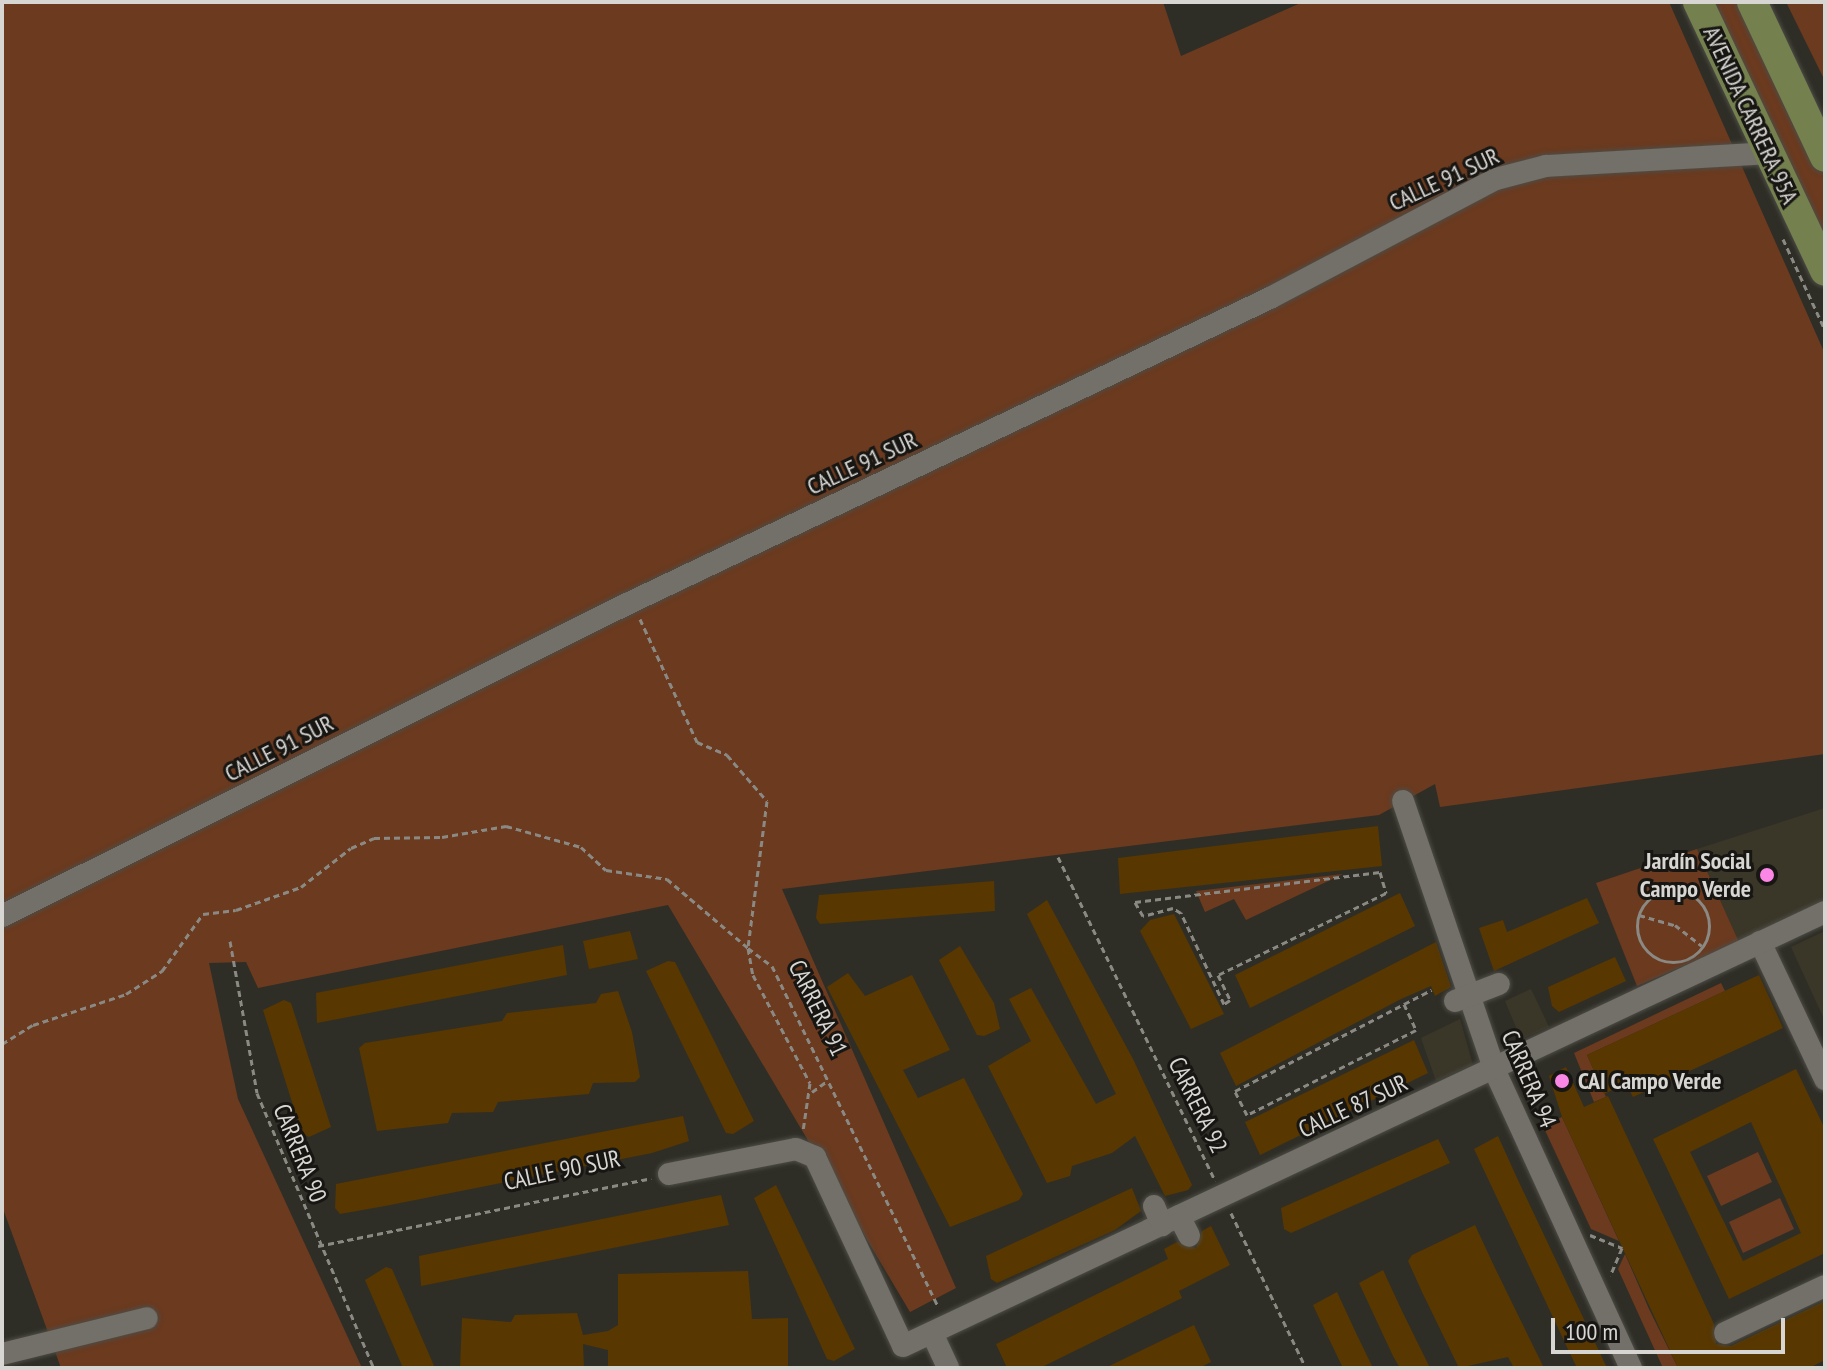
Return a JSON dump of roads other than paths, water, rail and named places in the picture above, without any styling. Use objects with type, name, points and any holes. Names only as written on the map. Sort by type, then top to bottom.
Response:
[{"type":"main road","name":"AVENIDA CARRERA 95A","points":[[1698,2],[1825,271]]},
{"type":"main road","name":"AVENIDA CARRERA 95A","points":[[1752,2],[1824,153]]},
{"type":"street","name":"CALLE 91 SUR","points":[[2,916],[627,604],[1270,298],[1496,179],[1546,166],[1769,153]]},
{"type":"street","name":"CARRERA 94","points":[[1403,801],[1462,998],[1631,1368]]},
{"type":"street","name":"CALLE 87 SUR","points":[[669,1174],[806,1153],[903,1346],[1494,1069],[1710,955],[1760,942],[1825,912]]},
{"type":"street","points":[[1760,942],[1825,1079]]},
{"type":"street","points":[[1462,998],[1499,984]]},
{"type":"street","points":[[1725,1333],[1825,1286]]},
{"type":"street","points":[[2,1354],[147,1318]]},
{"type":"street","points":[[940,1329],[948,1368]]},
{"type":"place","name":"Jardín Social Campo Verde","points":[[1767,875]]},
{"type":"place","name":"CAI Campo Verde","points":[[1562,1081]]}]
